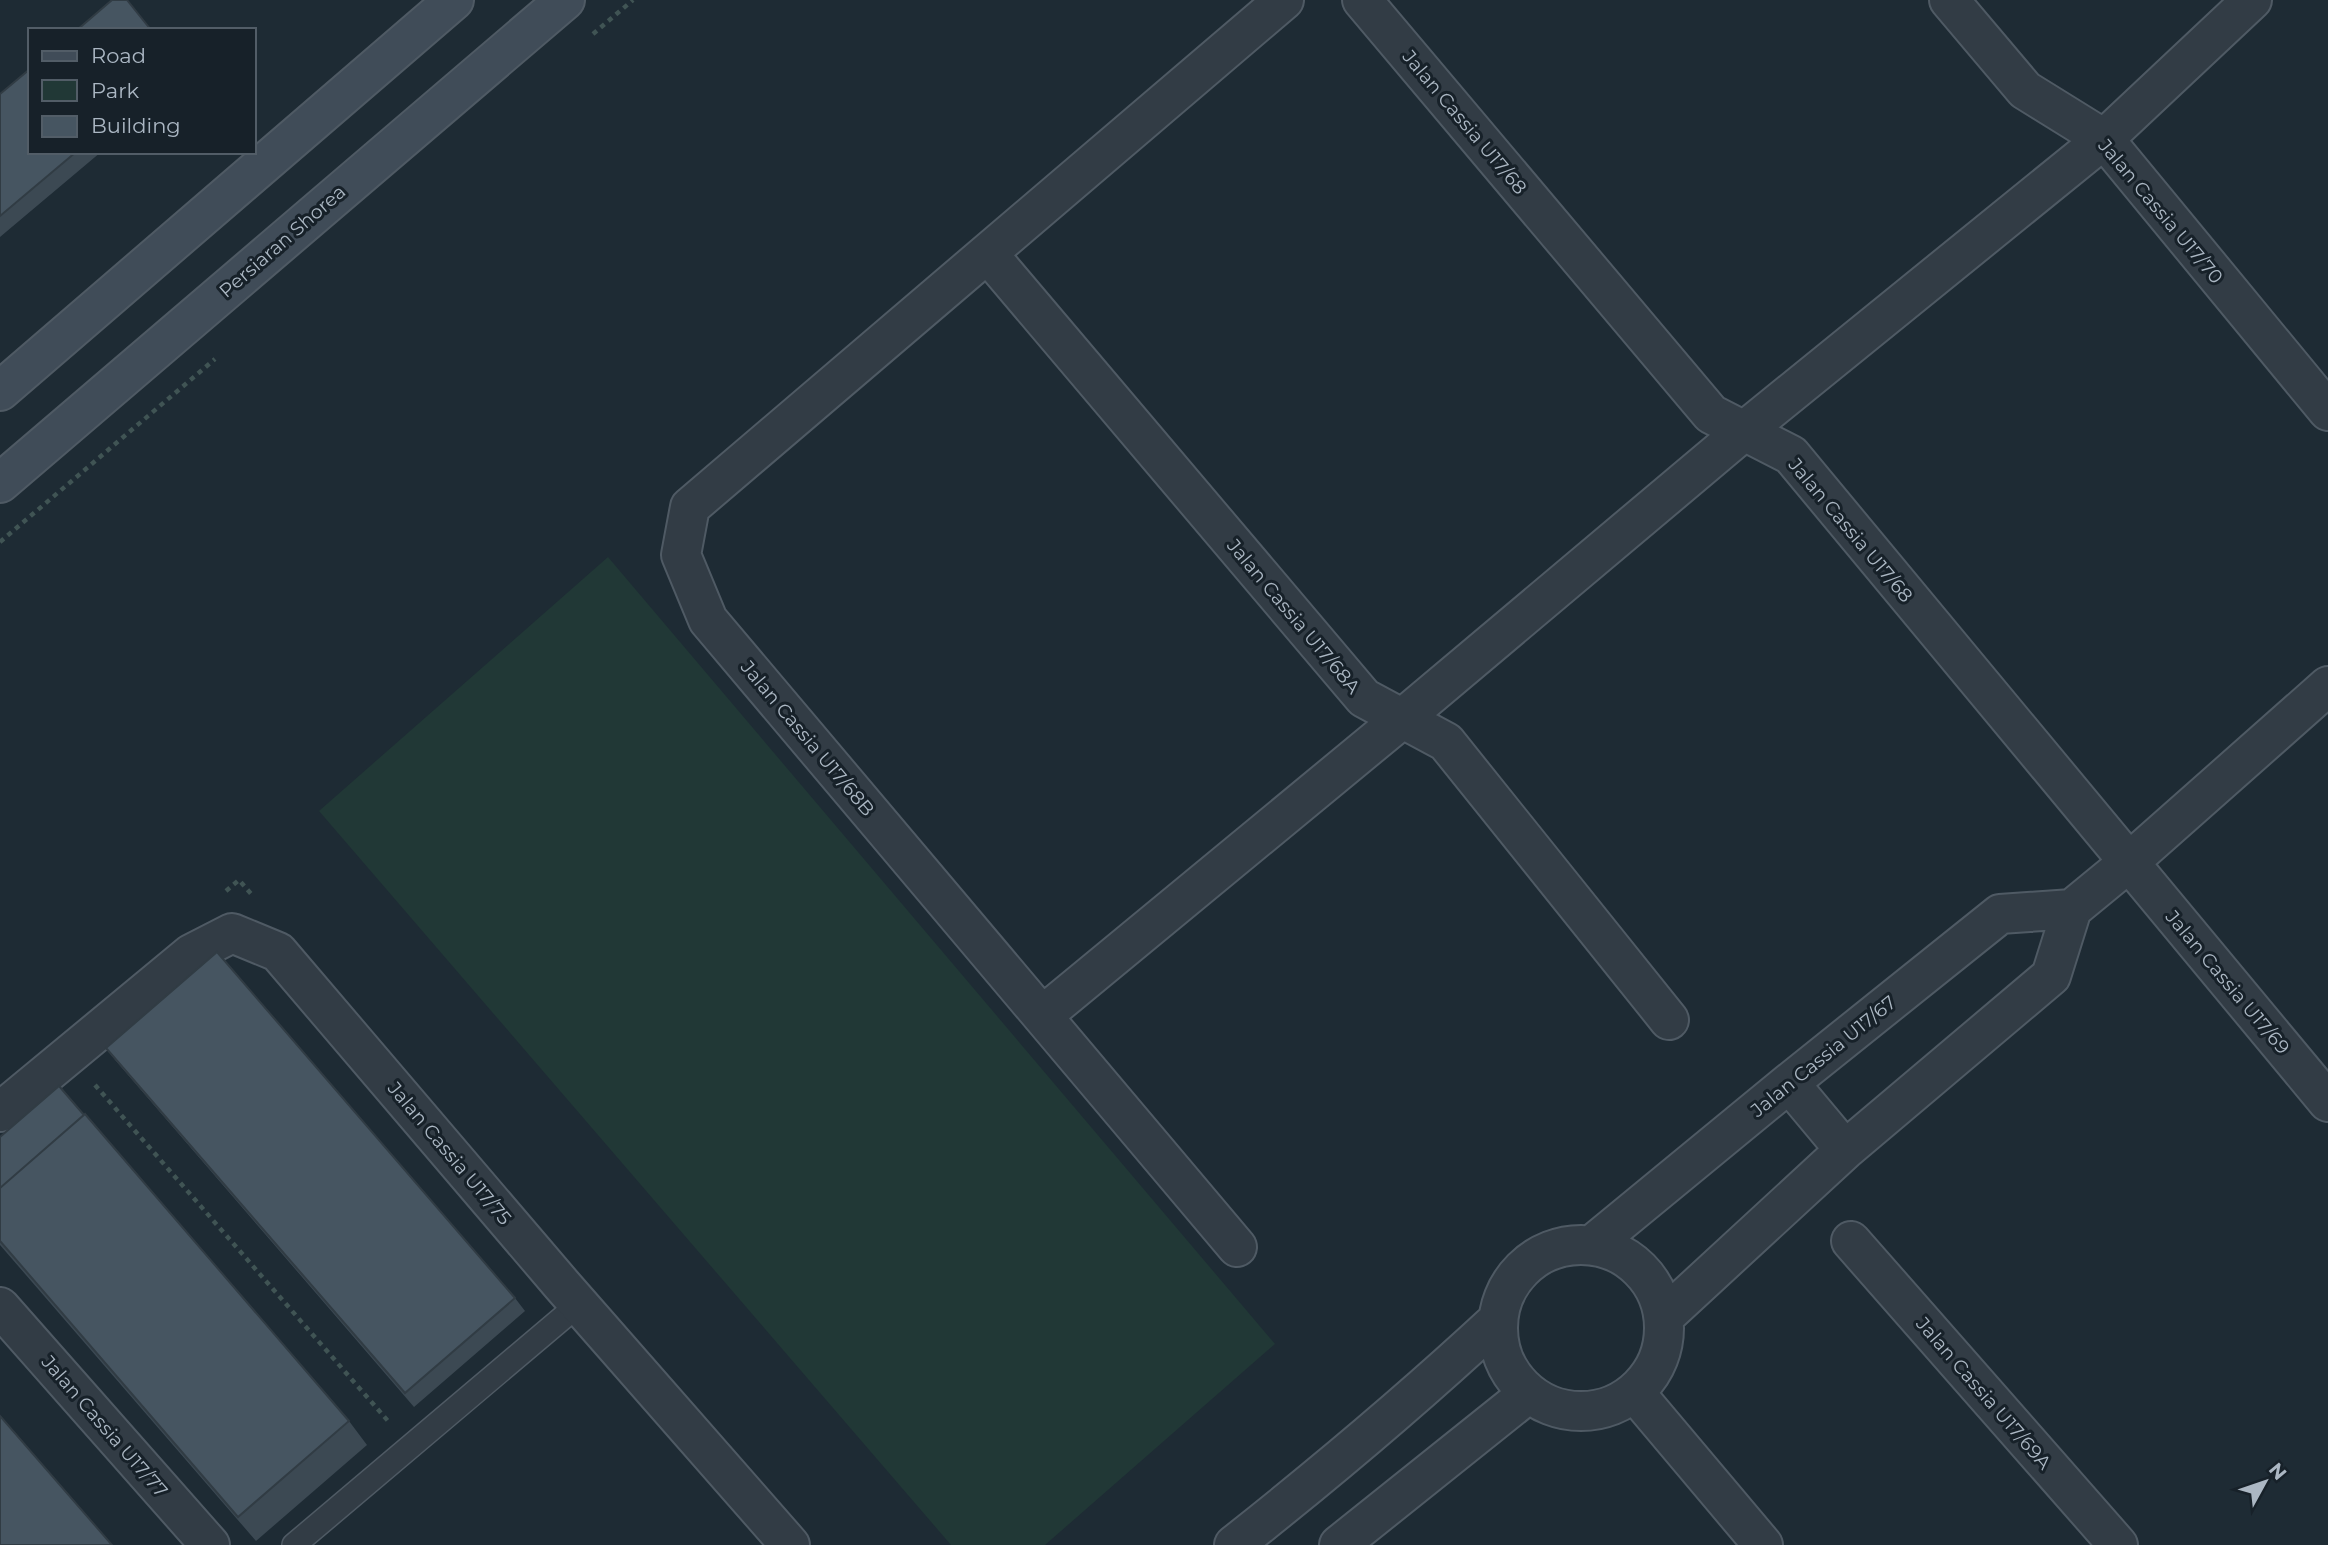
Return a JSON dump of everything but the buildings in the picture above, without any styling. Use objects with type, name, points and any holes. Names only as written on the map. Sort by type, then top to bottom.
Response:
[{"type":"main road","points":[[0,391],[454,0]]},
{"type":"main road","name":"Persiaran Shorea","points":[[0,482],[565,0]]},
{"type":"street","name":"Jalan Cassia U17/68B","points":[[1237,1247],[708,620],[681,555],[690,507],[1284,0]]},
{"type":"street","name":"Jalan Cassia U17/68","points":[[1362,0],[1711,414],[1791,455],[2128,863]]},
{"type":"street","name":"Jalan Cassia U17/70","points":[[1949,0],[2025,90],[2104,139],[2328,411]]},
{"type":"street","points":[[1042,1016],[1403,718],[1744,431],[2104,139],[2252,0]]},
{"type":"street","name":"Jalan Cassia U17/68A","points":[[988,254],[1364,698],[1446,741],[1670,1020]]},
{"type":"street","points":[[1664,1316],[1845,1150],[2051,976],[2072,909],[2328,686]]},
{"type":"street","name":"Jalan Cassia U17/69","points":[[2128,863],[2328,1102]]},
{"type":"street","name":"Jalan Cassia U17/67","points":[[1592,1245],[2000,914],[2072,909]]},
{"type":"street","name":"Jalan Cassia U17/75","points":[[69,1055],[191,954],[232,933],[278,952],[579,1304],[790,1545]]},
{"type":"street","points":[[0,1112],[69,1055]]},
{"type":"street","points":[[1789,1083],[1845,1150]]},
{"type":"street","name":"Jalan Cassia U17/69A","points":[[1851,1241],[2118,1545]]},
{"type":"street","points":[[1565,1245],[1592,1245],[1618,1253],[1640,1269],[1656,1291],[1664,1316],[1664,1345],[1653,1371],[1635,1393],[1610,1407],[1582,1412],[1554,1407],[1529,1394],[1510,1372],[1500,1347],[1497,1320],[1504,1294],[1518,1271],[1539,1255],[1565,1245]]},
{"type":"street","name":"Jalan Cassia U17/77","points":[[0,1307],[210,1545]]},
{"type":"street","points":[[1234,1545],[1343,1458],[1497,1320]]},
{"type":"street","points":[[1635,1393],[1763,1545]]},
{"type":"street","points":[[1339,1545],[1529,1394]]},
{"type":"lane","points":[[293,1545],[579,1304]]},
{"type":"path","points":[[69,1055],[410,1446]]},
{"type":"green space","points":[[608,557],[1275,1344],[1045,1545],[951,1545],[319,811]]}]
